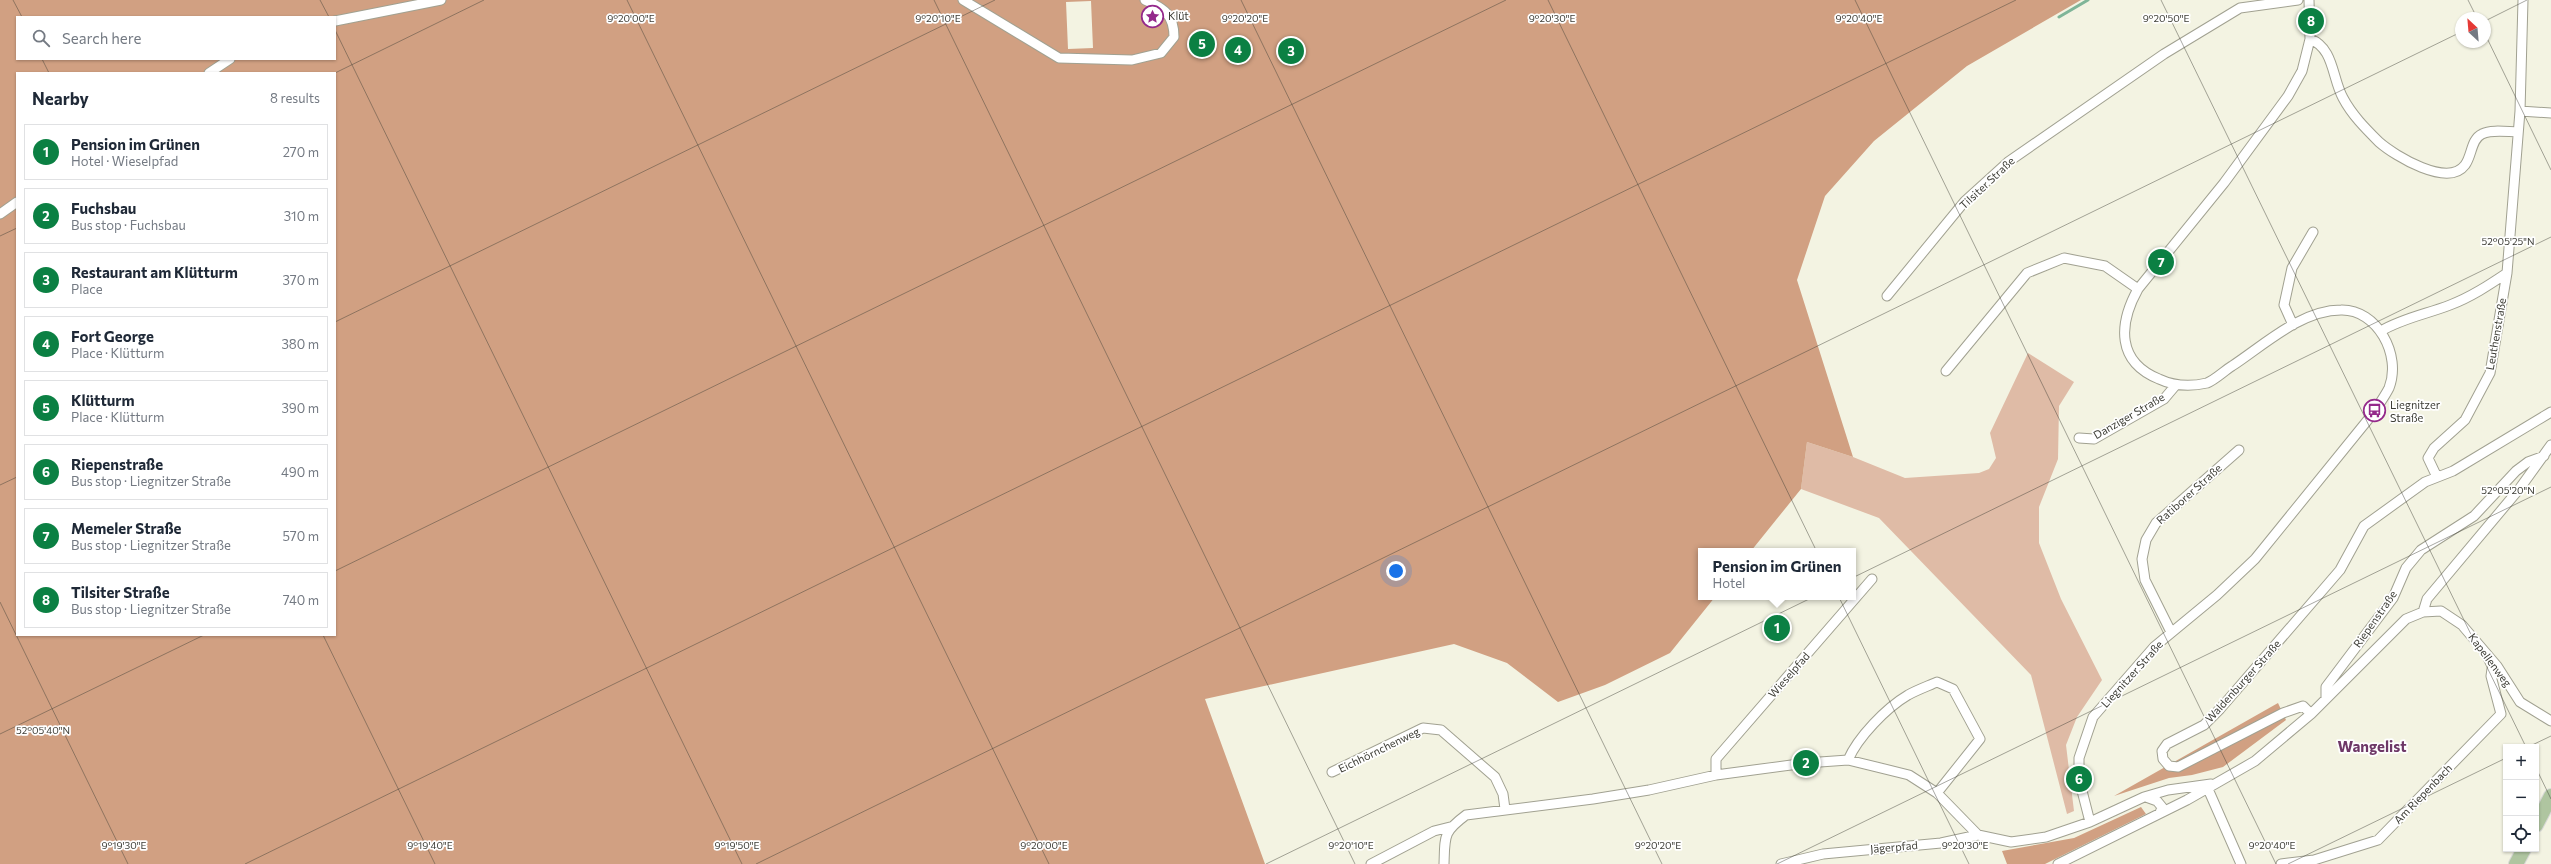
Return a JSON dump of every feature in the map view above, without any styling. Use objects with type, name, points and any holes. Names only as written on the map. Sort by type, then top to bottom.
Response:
[{"type":"main road","points":[[2539,820],[2551,796]]},
{"type":"main road","points":[[2516,864],[2522,852]]},
{"type":"street","points":[[336,21],[441,0]]},
{"type":"street","points":[[963,0],[1059,58],[1132,60],[1161,53],[1174,37],[1173,22],[1169,13],[1159,6],[1145,0]]},
{"type":"street","name":"Tilsiter Straße","points":[[1886,296],[1965,201],[2008,162],[2164,54],[2240,8],[2298,0]]},
{"type":"street","name":"Liegnitzer Straße","points":[[2090,822],[2079,779],[2079,758],[2084,738],[2093,717],[2154,647],[2217,595],[2255,559],[2375,411],[2389,387],[2391,362],[2389,345],[2381,332],[2358,312],[2342,310],[2320,312],[2293,325],[2207,382],[2175,386],[2146,374],[2130,358],[2124,340],[2128,307],[2138,289],[2224,183],[2288,96],[2302,71],[2310,39],[2309,0]]},
{"type":"street","name":"Leuthenstraße","points":[[2437,477],[2428,458],[2434,448],[2449,437],[2465,420],[2490,373],[2507,273],[2520,111],[2523,0]]},
{"type":"street","points":[[2310,39],[2325,49],[2342,96],[2352,114],[2383,145],[2421,167],[2440,173],[2455,173],[2467,162],[2475,141],[2481,134],[2488,132],[2518,132]]},
{"type":"street","points":[[210,72],[228,60]]},
{"type":"street","points":[[2520,111],[2551,113]]},
{"type":"street","points":[[0,214],[16,203]]},
{"type":"street","points":[[2293,325],[2284,305],[2292,268],[2313,232]]},
{"type":"street","points":[[1946,371],[2027,273],[2064,258],[2105,266],[2138,289]]},
{"type":"street","points":[[2381,332],[2411,317],[2449,306],[2476,294],[2507,273]]},
{"type":"street","name":"Danziger Straße","points":[[2079,438],[2094,439],[2164,399],[2175,386]]},
{"type":"street","points":[[2437,477],[2453,472],[2551,412]]},
{"type":"street","points":[[2423,612],[2427,598],[2544,456],[2551,445]]},
{"type":"street","name":"Ratiborer Straße","points":[[2171,632],[2145,580],[2142,559],[2146,540],[2156,523],[2239,450]]},
{"type":"street","name":"Riepenstraße","points":[[2326,699],[2326,687],[2393,598],[2406,568],[2421,550],[2474,516],[2516,471],[2528,462],[2544,456]]},
{"type":"street","name":"Waldenburger Straße","points":[[2311,714],[2302,706],[2283,713],[2178,767],[2169,766],[2163,759],[2162,751],[2167,744],[2204,725],[2321,593],[2340,570],[2364,526],[2425,482],[2437,477]]},
{"type":"street","name":"Wieselpfad","points":[[1856,597],[1872,579]]},
{"type":"street","name":"Wieselpfad","points":[[1716,775],[1716,759],[1854,600]]},
{"type":"street","name":"Kapellenweg","points":[[2423,612],[2441,611],[2462,625],[2497,666],[2520,702],[2551,721]]},
{"type":"street","name":"Riepenstraße","points":[[2058,864],[2208,789],[2255,761],[2311,714],[2406,619],[2423,612]]},
{"type":"street","name":"Am Riepenbach","points":[[2281,864],[2314,860],[2378,840],[2501,714],[2491,676],[2492,669],[2497,666]]},
{"type":"street","points":[[1848,760],[1855,744],[1881,717],[1908,695],[1937,682],[1952,689],[1980,740],[1938,793]]},
{"type":"street","name":"Eichhörnchenweg","points":[[1332,772],[1423,728],[1441,730],[1495,777],[1503,794],[1506,808]]},
{"type":"street","points":[[1371,864],[1434,831],[1450,827],[1466,815],[1506,808],[1600,798],[1649,790],[1716,775],[1806,763],[1848,760],[1909,775],[1938,793],[1978,835]]},
{"type":"street","name":"Jägerpfad","points":[[1781,864],[1823,854],[1941,843],[1978,835],[2011,842],[2046,837],[2090,822],[2144,797],[2168,790],[2199,787],[2222,781]]},
{"type":"street","points":[[2208,789],[2242,864]]},
{"type":"street","points":[[2144,797],[2157,801],[2162,807],[2160,814]]},
{"type":"street","points":[[1444,864],[1445,839],[1450,827]]},
{"type":"shaded area","name":"Klüt","points":[[0,0],[2081,0],[1967,66],[1874,141],[1825,196],[1797,280],[1853,457],[1807,442],[1801,489],[1753,548],[1698,548],[1698,600],[1713,600],[1670,653],[1605,685],[1558,702],[1507,663],[1454,644],[1205,699],[1265,864],[0,864]],"holes":[[[1091,1],[1093,48],[1068,49],[1066,2]]]},
{"type":"shaded area","points":[[2028,353],[2074,382],[2059,406],[2058,459],[2039,507],[2039,543],[2061,599],[2102,680],[2077,717],[2066,745],[2074,811],[2067,814],[2031,675],[1879,518],[1801,489],[1807,442],[1853,457],[1905,478],[1979,473],[1989,469],[1996,458],[1990,433]]},
{"type":"shaded area","points":[[2278,703],[2286,720],[2223,767],[2192,775],[2169,778],[2114,796]]},
{"type":"shaded area","points":[[2141,807],[2146,814],[2045,864],[2007,864],[2002,851],[2074,838]]},
{"type":"waterway","points":[[2059,17],[2088,0]]},
{"type":"place","name":"Klüt","points":[[1153,16]]},
{"type":"place","name":"Tilsiter Straße","points":[[2311,21]]},
{"type":"place","name":"Klütturm","points":[[1202,44]]},
{"type":"place","name":"Fort George","points":[[1238,50]]},
{"type":"place","name":"Restaurant am Klütturm","points":[[1291,51]]},
{"type":"place","name":"Memeler Straße","points":[[2161,262]]},
{"type":"place","name":"Liegnitzer Straße","points":[[2375,411]]},
{"type":"place","name":"Pension im Grünen","points":[[1777,628]]},
{"type":"place","name":"Fuchsbau","points":[[1806,763]]},
{"type":"place","name":"Riepenstraße","points":[[2079,779]]},
{"type":"district","name":"Wangelist","points":[[2372,747]]}]
